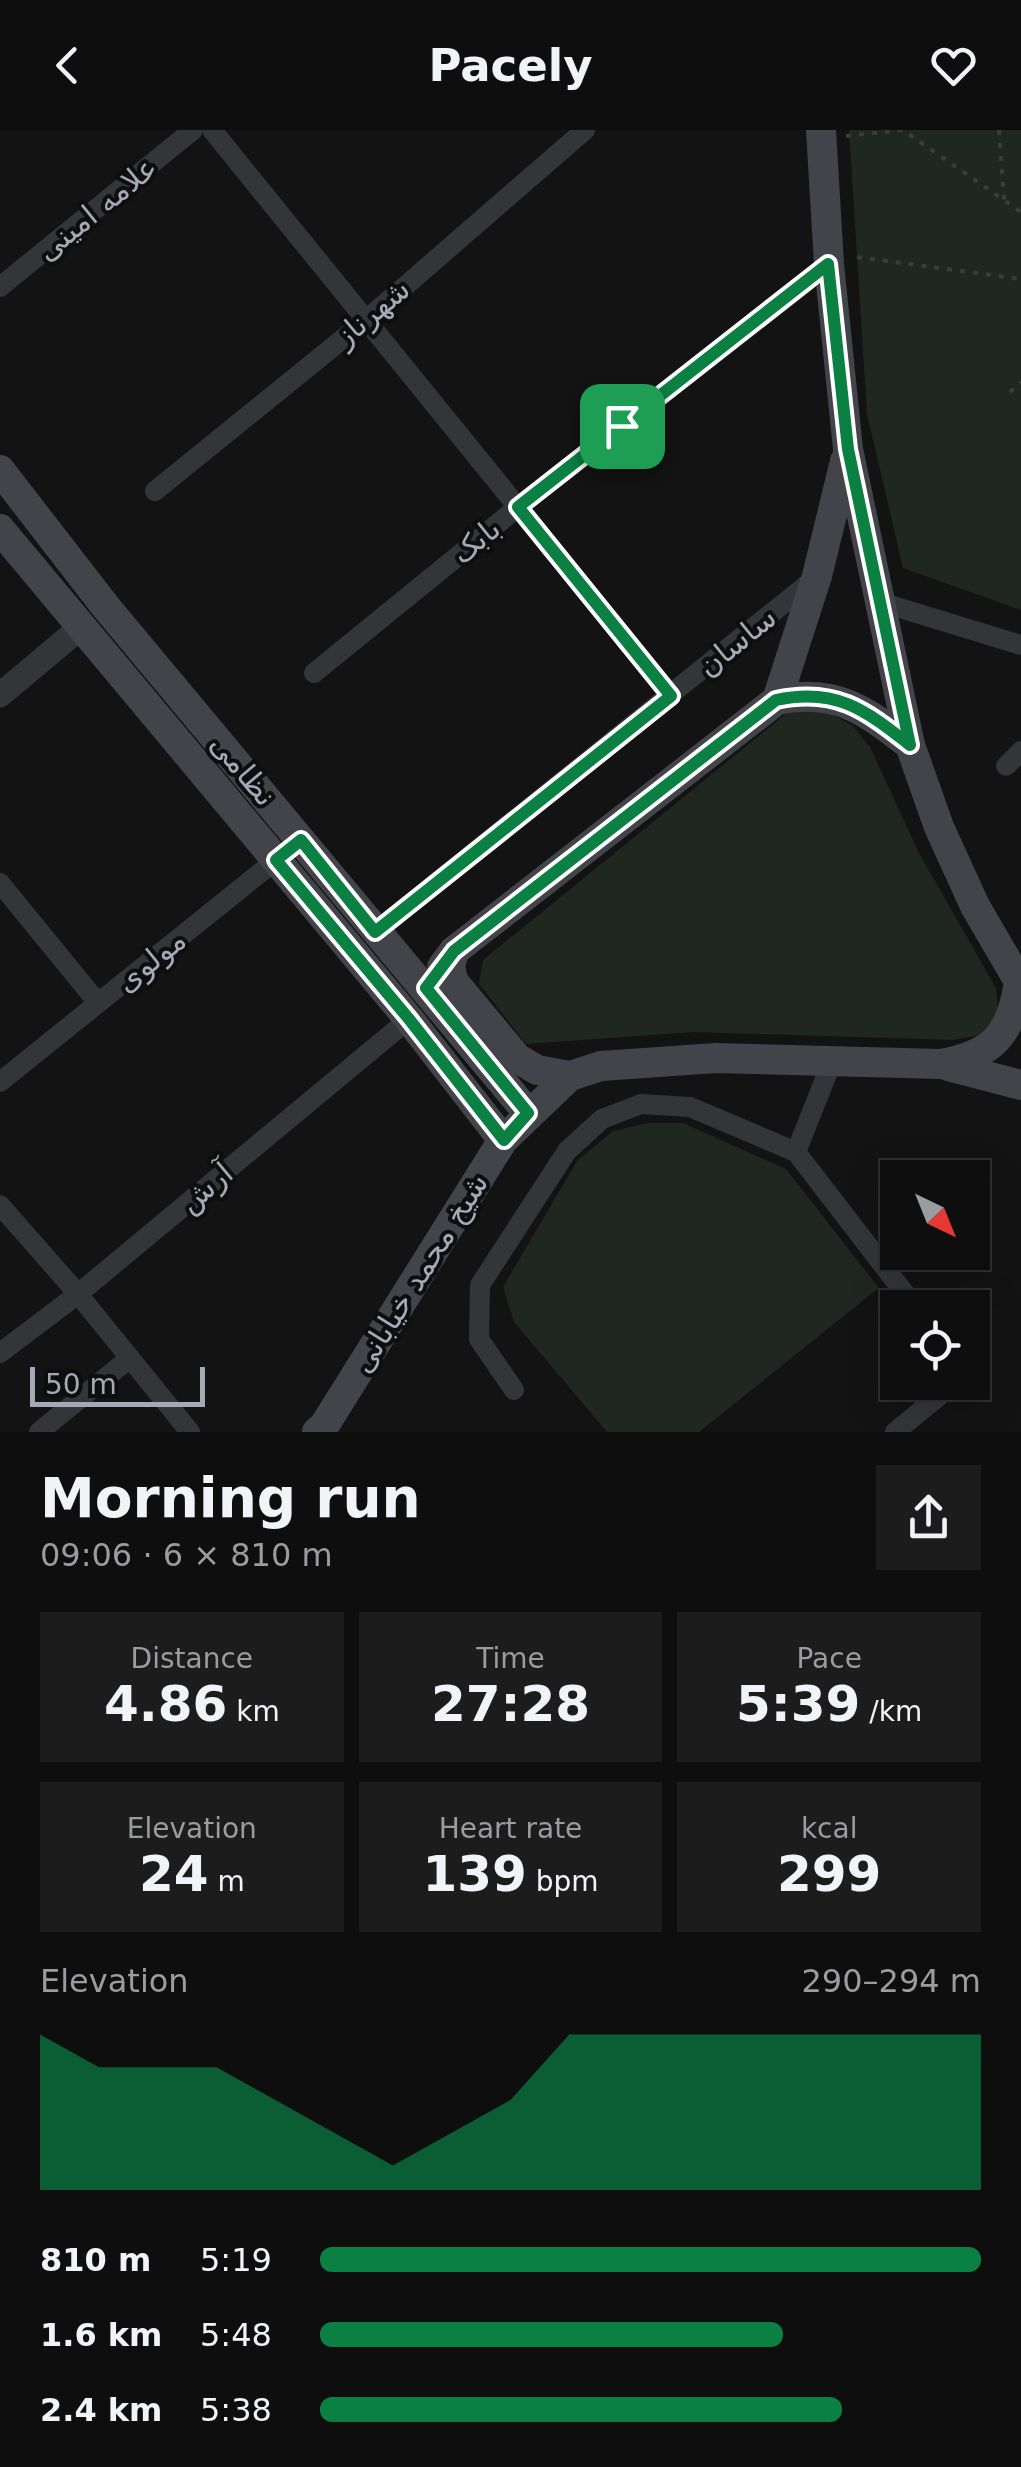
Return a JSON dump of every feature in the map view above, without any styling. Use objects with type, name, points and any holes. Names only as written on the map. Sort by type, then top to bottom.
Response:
[{"type":"main road","points":[[821,134],[828,258],[848,449],[910,745],[961,875],[1020,984],[1014,1014],[998,1040],[971,1058],[940,1064]]},
{"type":"main road","points":[[776,700],[817,576],[848,449]]},
{"type":"main road","name":"نظامی","points":[[0,470],[106,607],[528,1113]]},
{"type":"main road","name":"نظامی","points":[[0,528],[409,1019],[504,1140]]},
{"type":"main road","points":[[80,628],[106,607]]},
{"type":"main road","points":[[409,1019],[454,951],[776,700],[800,695],[838,698],[869,714],[910,745]]},
{"type":"main road","points":[[454,951],[450,966],[454,981],[517,1058],[537,1070],[570,1076],[600,1066],[716,1058],[833,1060],[940,1064],[1021,1086]]},
{"type":"main road","name":"شیخ محمد خیابانی","points":[[325,1430],[504,1140],[570,1076]]},
{"type":"street","name":"علامه امینی","points":[[0,287],[193,130]]},
{"type":"street","points":[[212,130],[671,696]]},
{"type":"street","name":"شهرناز","points":[[154,492],[366,320],[586,130]]},
{"type":"street","name":"بابک","points":[[314,673],[828,258]]},
{"type":"street","name":"ساسان","points":[[375,932],[817,576]]},
{"type":"street","points":[[877,601],[1021,644]]},
{"type":"street","points":[[0,695],[80,628]]},
{"type":"street","name":"مولوی","points":[[0,1082],[301,840]]},
{"type":"street","points":[[0,883],[98,1003]]},
{"type":"street","name":"آرش","points":[[0,1353],[78,1294],[409,1019]]},
{"type":"street","points":[[796,1152],[833,1060]]},
{"type":"street","points":[[514,1390],[479,1339],[480,1285],[566,1150],[602,1119],[641,1104],[690,1107],[796,1152],[902,1290]]},
{"type":"street","points":[[0,1205],[190,1432]]},
{"type":"street","points":[[39,1432],[130,1358]]},
{"type":"street","points":[[895,1432],[934,1400]]},
{"type":"path","points":[[821,134],[902,130],[1021,212]]},
{"type":"path","points":[[999,130],[1004,200]]},
{"type":"path","points":[[828,258],[1021,279]]},
{"type":"path","points":[[1010,392],[1021,382]]},
{"type":"shaded area","points":[[849,130],[1021,130],[1021,610],[903,568],[867,414]]},
{"type":"shaded area","points":[[822,709],[852,725],[870,747],[919,853],[996,988],[998,1013],[981,1035],[953,1040],[694,1032],[526,1044],[479,984],[483,960],[787,713]]},
{"type":"shaded area","points":[[648,1123],[683,1123],[786,1169],[879,1288],[699,1432],[607,1432],[514,1322],[503,1287],[577,1161],[613,1131]]},
{"type":"route","points":[[828,264],[848,449],[910,745],[869,714],[838,698],[800,695],[776,700],[454,951],[426,988],[528,1113],[504,1140],[276,860],[301,840],[375,932],[671,696],[518,507],[622,426],[828,264]]}]
